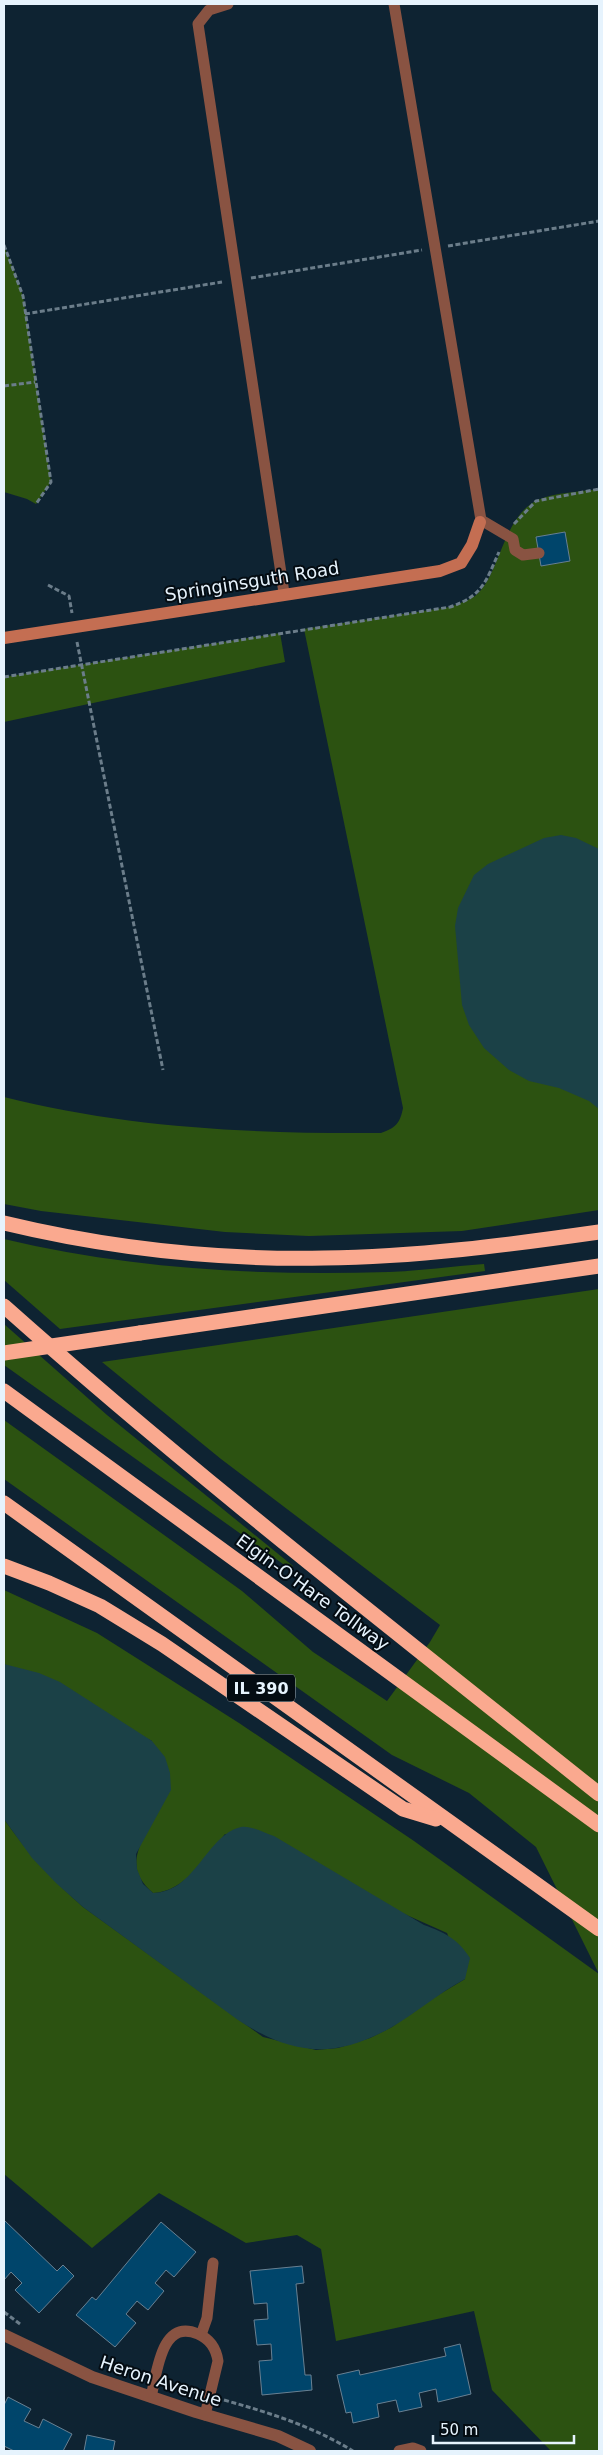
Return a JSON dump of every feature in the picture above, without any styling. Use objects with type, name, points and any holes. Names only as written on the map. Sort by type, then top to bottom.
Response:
[{"type":"highway","points":[[4,1224],[131,1246],[223,1256],[324,1258],[456,1250],[599,1232]]},
{"type":"highway","points":[[4,1353],[599,1266]]},
{"type":"highway","points":[[4,1306],[70,1365],[227,1497],[599,1794]]},
{"type":"highway","name":"Elgin-O'Hare Tollway","points":[[4,1391],[599,1825]]},
{"type":"highway","name":"IL 390","points":[[4,1503],[599,1929]]},
{"type":"highway","points":[[4,1566],[49,1583],[100,1606],[162,1644],[403,1808],[449,1823]]},
{"type":"street","name":"Springinsguth Road","points":[[4,638],[284,593],[440,571],[461,563],[472,545],[480,522]]},
{"type":"street","name":"Heron Avenue","points":[[4,2335],[92,2377],[206,2415],[278,2436],[310,2451]]},
{"type":"lane","points":[[228,4],[209,10],[198,24],[284,593]]},
{"type":"lane","points":[[394,4],[481,520],[513,539],[515,550],[523,555],[539,552]]},
{"type":"lane","points":[[201,2335],[207,2318],[213,2263]]},
{"type":"lane","points":[[151,2397],[163,2349],[171,2337],[186,2332],[201,2335],[208,2340],[216,2352],[217,2369],[206,2415]]},
{"type":"lane","points":[[399,2451],[413,2448],[421,2451]]},
{"type":"path","points":[[26,314],[599,222]]},
{"type":"path","points":[[4,244],[23,296],[50,482],[36,504]]},
{"type":"path","points":[[4,386],[36,382]]},
{"type":"path","points":[[4,677],[450,607],[476,595],[486,581],[510,528],[536,501],[599,489]]},
{"type":"path","points":[[48,585],[70,596],[81,664],[163,1070]]},
{"type":"path","points":[[4,2312],[27,2329]]},
{"type":"path","points":[[155,2380],[283,2416],[332,2438],[353,2451]]},
{"type":"green space","points":[[4,245],[23,296],[51,482],[36,504],[27,499],[4,492]]},
{"type":"green space","points":[[599,489],[599,1210],[462,1231],[309,1236],[225,1232],[41,1211],[4,1204],[4,1097],[97,1116],[191,1127],[286,1132],[381,1133],[396,1124],[403,1108],[304,629],[450,607],[469,599],[475,596],[483,587],[516,519],[526,508],[545,497]],"holes":[[[565,532],[570,561],[542,566],[536,537]]]},
{"type":"green space","points":[[280,633],[285,662],[4,722],[4,677]]},
{"type":"green space","points":[[4,1239],[99,1257],[195,1268],[292,1273],[341,1273],[401,1271],[484,1264],[485,1271],[60,1329],[4,1280]]},
{"type":"green space","points":[[599,1289],[599,1974],[536,1847],[469,1793],[392,1755],[4,1479],[4,1420],[242,1591],[313,1652],[387,1701],[430,1642],[440,1625],[221,1459],[102,1362]]},
{"type":"green space","points":[[4,1324],[107,1415],[293,1566],[290,1569],[4,1365]]},
{"type":"green space","points":[[4,1590],[97,1633],[239,1723],[414,1841],[599,1974],[599,2451],[551,2451],[492,2390],[474,2311],[336,2341],[321,2249],[297,2235],[246,2243],[159,2193],[92,2248],[4,2174],[4,1819],[40,1865],[83,1907],[263,2037],[316,2050],[338,2048],[370,2038],[392,2027],[425,2003],[465,1979],[447,1933],[225,1834],[202,1863],[185,1880],[175,1887],[153,1893],[142,1881],[136,1862],[143,1839],[152,1741],[4,1664]]},
{"type":"shaded area","points":[[561,835],[576,838],[599,849],[599,1109],[589,1101],[559,1088],[529,1081],[509,1070],[484,1048],[469,1025],[462,1005],[455,926],[458,908],[474,875],[488,864],[544,838]]},
{"type":"shaded area","points":[[4,1664],[39,1673],[60,1682],[152,1741],[165,1757],[170,1773],[171,1790],[136,1854],[137,1869],[143,1884],[153,1893],[168,1890],[180,1883],[191,1874],[209,1851],[229,1832],[241,1827],[253,1828],[274,1836],[424,1925],[450,1937],[461,1946],[470,1958],[465,1979],[392,2027],[371,2038],[332,2049],[295,2046],[258,2032],[238,2020],[83,1907],[32,1858],[4,1819]]},
{"type":"building","points":[[565,532],[570,561],[541,566],[536,537]]},
{"type":"building","points":[[4,2220],[57,2271],[63,2265],[74,2276],[39,2313],[15,2290],[22,2283],[11,2272],[4,2280]]},
{"type":"building","points":[[161,2222],[196,2252],[174,2277],[166,2270],[155,2283],[164,2291],[148,2310],[137,2301],[126,2314],[136,2323],[115,2347],[76,2315],[92,2297],[96,2300]]},
{"type":"building","points":[[302,2266],[304,2283],[296,2284],[305,2375],[311,2375],[312,2390],[262,2395],[259,2361],[272,2360],[271,2344],[257,2345],[254,2320],[268,2319],[267,2303],[254,2304],[250,2271]]},
{"type":"building","points":[[460,2344],[471,2394],[438,2402],[436,2389],[419,2393],[422,2407],[399,2412],[396,2400],[377,2404],[379,2417],[353,2423],[351,2412],[346,2413],[337,2375],[359,2370],[360,2375],[446,2356],[444,2348]]},
{"type":"building","points":[[8,2397],[31,2409],[24,2421],[39,2428],[43,2419],[72,2434],[63,2451],[14,2451],[4,2446],[4,2405]]},
{"type":"building","points":[[87,2435],[115,2441],[113,2451],[84,2451]]}]
